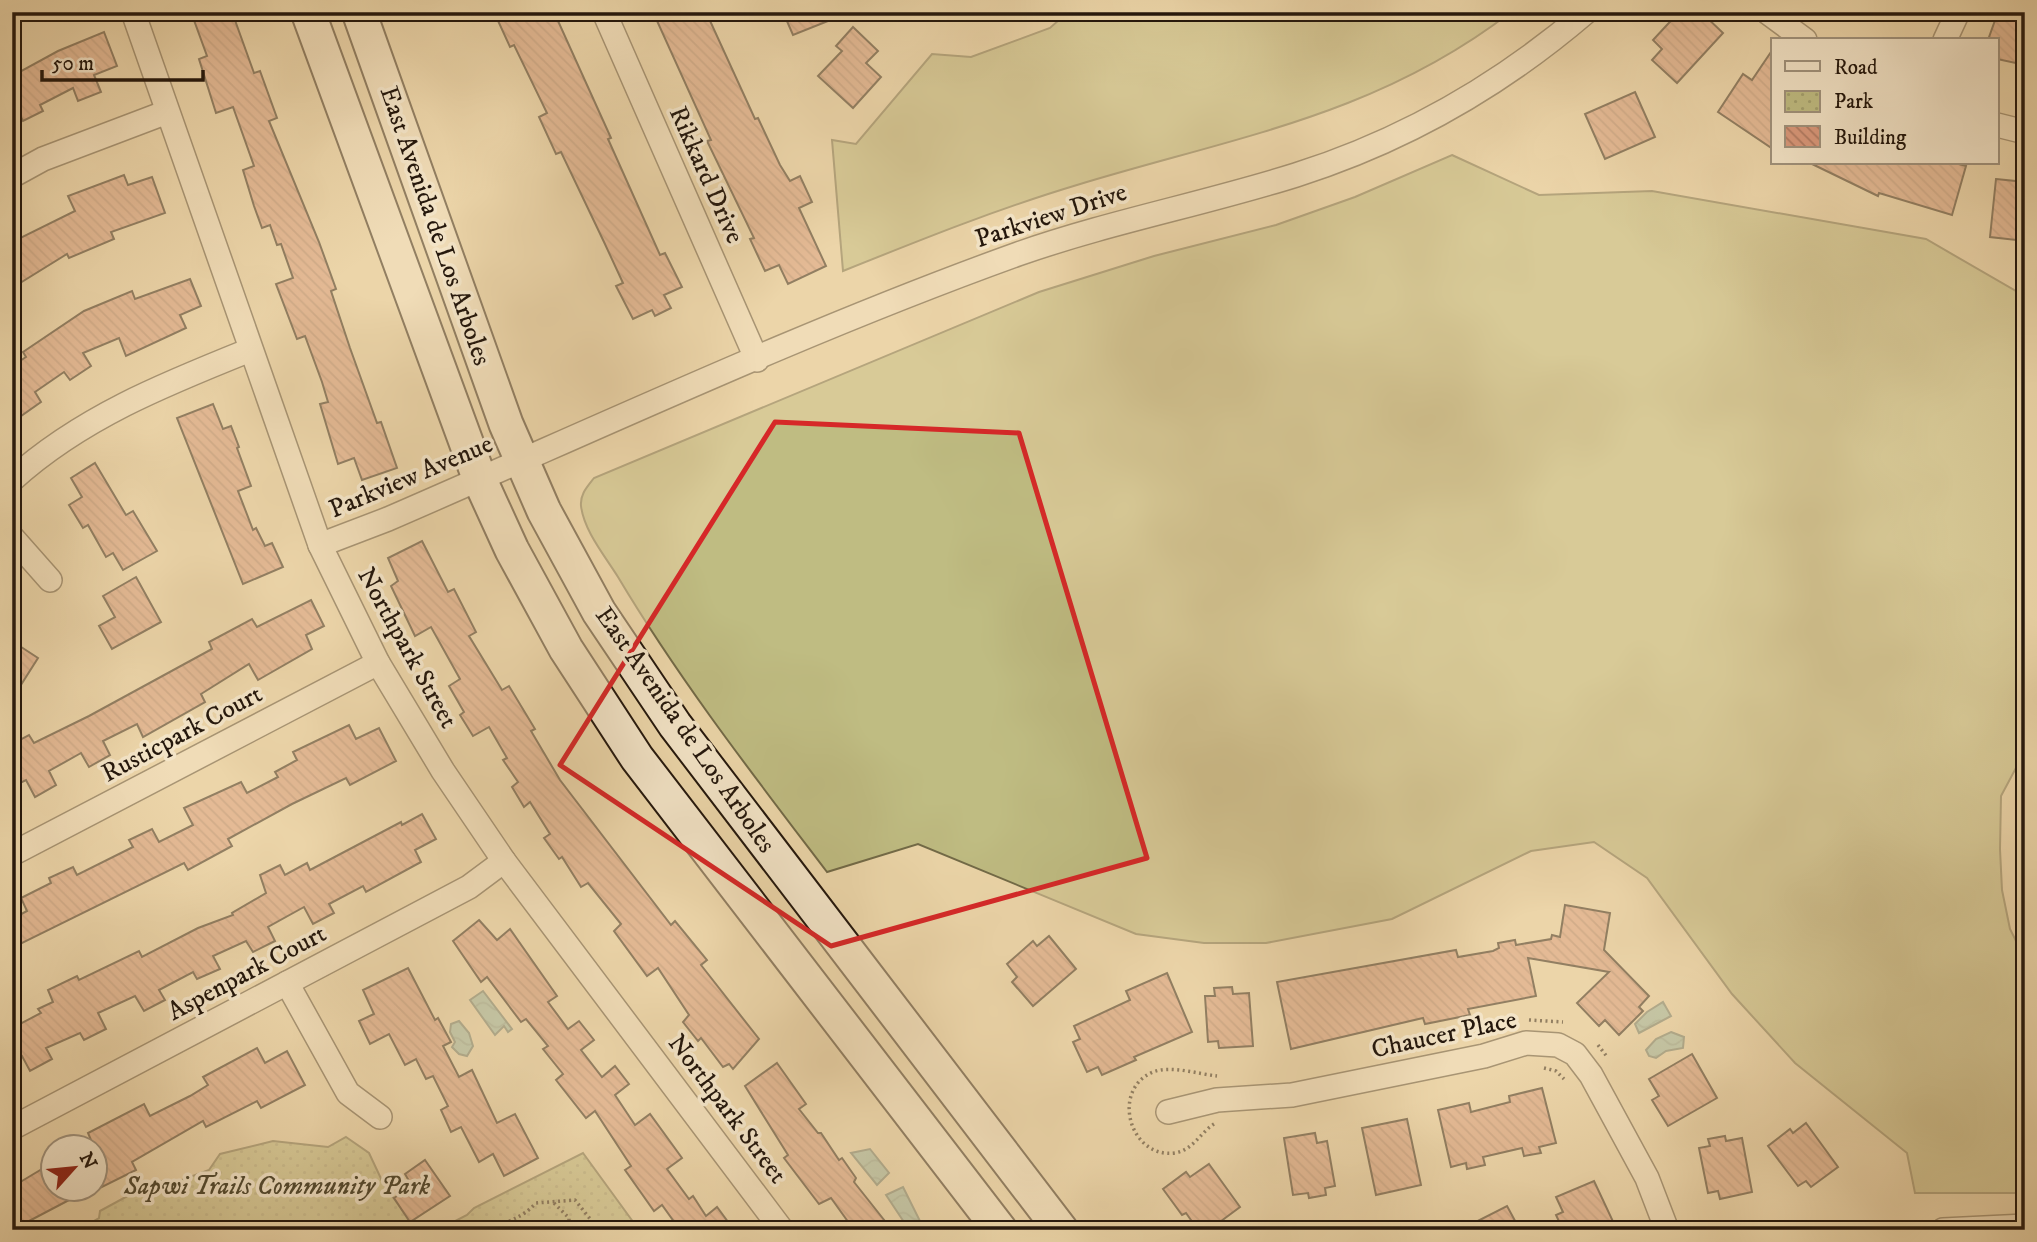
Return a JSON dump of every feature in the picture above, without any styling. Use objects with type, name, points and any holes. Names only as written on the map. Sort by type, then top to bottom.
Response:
[{"type":"main road","name":"East Avenida de Los Arboles","points":[[308,12],[480,480],[512,550],[566,649],[637,758],[1000,1230]]},
{"type":"main road","name":"East Avenida de Los Arboles","points":[[359,12],[485,370],[544,510],[599,612],[637,672],[1060,1230]]},
{"type":"street","name":"Northpark Street","points":[[133,12],[320,545],[378,663],[443,771],[504,861],[782,1230]]},
{"type":"street","name":"Rikkard Drive","points":[[604,12],[757,360]]},
{"type":"street","name":"Parkview Drive","points":[[522,461],[757,360],[1020,254],[1147,214],[1293,176],[1343,159],[1403,133],[1486,88],[1554,40],[1587,12]]},
{"type":"street","points":[[1767,12],[1802,38]]},
{"type":"street","points":[[1946,38],[1958,12]]},
{"type":"street","points":[[12,176],[43,159],[167,112]]},
{"type":"street","points":[[1998,125],[2025,132]]},
{"type":"street","points":[[12,480],[35,459],[97,418],[158,386],[250,350]]},
{"type":"street","name":"Parkview Avenue","points":[[320,545],[522,461]]},
{"type":"street","points":[[12,537],[50,580]]},
{"type":"street","name":"Rusticpark Court","points":[[12,854],[378,663]]},
{"type":"street","name":"Aspenpark Court","points":[[12,1128],[469,887],[504,861]]},
{"type":"street","points":[[287,983],[348,1093],[380,1117]]},
{"type":"street","name":"Chaucer Place","points":[[1168,1112],[1217,1100],[1292,1095],[1484,1056],[1526,1044],[1558,1045],[1575,1054],[1591,1075],[1647,1178],[1667,1230]]},
{"type":"street","points":[[1944,1230],[2025,1226]]},
{"type":"path","points":[[1538,1068],[1556,1071],[1566,1080]]},
{"type":"path","points":[[1130,1114],[1131,1128],[1143,1144],[1155,1151],[1177,1153],[1199,1140],[1208,1128],[1219,1121]]},
{"type":"path","points":[[495,1230],[507,1221],[523,1217],[537,1203],[575,1200],[599,1230]]},
{"type":"path","points":[[553,1202],[569,1218],[569,1230]]},
{"type":"path","points":[[507,1221],[518,1230]]},
{"type":"highlighted area","points":[[775,422],[1019,433],[1147,858],[831,946],[560,765]]},
{"type":"green space","points":[[1068,12],[1511,12],[1460,47],[1408,76],[1356,100],[1248,137],[1018,204],[843,271],[832,140],[856,144],[932,54],[971,57],[1050,28]]},
{"type":"green space","points":[[1452,155],[1539,195],[1652,191],[1926,239],[2021,294],[2025,305],[2025,751],[2001,796],[2000,849],[2002,890],[2010,929],[2025,959],[2025,1193],[1915,1193],[1907,1153],[1795,1063],[1732,994],[1647,878],[1594,842],[1531,851],[1392,919],[1266,943],[1204,943],[1136,934],[918,844],[827,872],[692,691],[586,525],[581,506],[582,498],[594,478],[1039,292],[1154,256],[1276,225],[1355,197]]},
{"type":"green space","name":"Sapwi Trails Community Park","points":[[346,1137],[369,1153],[384,1185],[417,1230],[78,1230],[99,1218],[100,1211],[155,1181],[179,1181],[209,1170],[220,1154],[273,1141],[328,1147]]},
{"type":"green space","name":"Sapwi Trails Community Park","points":[[583,1153],[639,1230],[438,1230],[467,1215],[474,1208]]},
{"type":"water","points":[[483,991],[512,1029],[508,1032],[504,1026],[495,1035],[470,1000]]},
{"type":"water","points":[[1663,1002],[1671,1016],[1639,1033],[1635,1024]]},
{"type":"water","points":[[459,1021],[469,1033],[473,1046],[467,1056],[459,1054],[452,1047],[455,1042],[450,1032],[451,1024]]},
{"type":"water","points":[[1671,1032],[1684,1037],[1683,1048],[1666,1051],[1656,1058],[1649,1056],[1646,1050],[1656,1039]]},
{"type":"water","points":[[870,1149],[889,1173],[877,1185],[851,1153]]},
{"type":"water","points":[[903,1187],[920,1221],[906,1225],[886,1195]]},
{"type":"building","points":[[191,12],[232,12],[254,73],[260,71],[277,118],[269,121],[319,242],[336,289],[331,291],[350,348],[377,423],[381,422],[397,468],[362,480],[354,458],[338,464],[320,404],[328,402],[322,382],[305,336],[297,339],[276,284],[293,278],[281,244],[277,245],[270,225],[262,228],[254,206],[243,170],[254,166],[233,107],[216,113],[199,59],[207,56]]},
{"type":"building","points":[[494,12],[554,12],[660,255],[665,253],[682,287],[664,295],[671,308],[655,316],[652,310],[633,319],[616,286],[623,283],[604,242],[561,152],[556,154],[539,117],[547,113],[514,45],[510,47]]},
{"type":"building","points":[[653,12],[706,12],[755,119],[758,118],[780,165],[790,181],[800,176],[812,202],[799,208],[826,266],[788,284],[779,265],[765,271],[750,239],[754,238],[707,141],[711,140]]},
{"type":"building","points":[[783,12],[848,12],[848,13],[793,35]]},
{"type":"building","points":[[1679,12],[1701,12],[1723,33],[1677,83],[1652,60],[1662,49],[1653,40]]},
{"type":"building","points":[[1998,12],[2025,12],[2025,65],[1998,59],[1998,38],[1989,38]]},
{"type":"building","points":[[853,27],[878,51],[866,63],[881,77],[853,108],[818,76],[842,51],[836,46]]},
{"type":"building","points":[[104,32],[117,66],[94,75],[101,92],[78,101],[73,88],[40,105],[43,111],[23,121],[12,100],[12,76],[58,51]]},
{"type":"building","points":[[1771,52],[1771,148],[1718,112],[1743,74],[1752,80]]},
{"type":"building","points":[[1635,92],[1655,137],[1605,159],[1585,114]]},
{"type":"building","points":[[1812,164],[1966,166],[1952,215],[1879,193],[1878,196]]},
{"type":"building","points":[[124,175],[128,185],[152,177],[165,213],[111,232],[114,239],[69,258],[67,254],[12,288],[12,242],[75,211],[68,196]]},
{"type":"building","points":[[1996,179],[2025,182],[2025,241],[1990,237]]},
{"type":"building","points":[[190,279],[201,306],[180,315],[186,328],[126,356],[119,338],[83,353],[91,366],[70,380],[64,372],[35,392],[41,402],[21,416],[12,403],[12,366],[26,357],[23,352],[84,311],[132,291],[135,299]]},
{"type":"building","points":[[213,404],[223,429],[231,426],[239,447],[237,448],[251,486],[238,491],[253,530],[256,528],[265,546],[272,543],[283,567],[243,584],[177,418]]},
{"type":"building","points":[[95,463],[126,515],[133,511],[157,551],[123,570],[113,553],[106,557],[88,525],[83,528],[69,505],[82,497],[71,478]]},
{"type":"building","points":[[422,541],[448,592],[454,589],[476,632],[469,636],[502,690],[509,686],[535,729],[531,731],[560,780],[671,925],[675,921],[707,960],[701,965],[759,1039],[733,1069],[729,1064],[723,1067],[701,1038],[698,1041],[683,1022],[689,1015],[658,968],[647,976],[614,931],[621,924],[588,883],[581,887],[562,857],[559,859],[544,838],[550,834],[530,802],[524,807],[512,787],[518,782],[503,760],[507,758],[489,727],[473,736],[460,715],[464,712],[449,686],[460,679],[431,627],[415,636],[391,586],[398,581],[388,558]]},
{"type":"building","points":[[136,577],[161,622],[112,649],[99,626],[115,617],[103,596]]},
{"type":"building","points":[[311,600],[324,626],[306,635],[312,649],[258,680],[249,664],[201,694],[205,702],[143,737],[137,724],[103,741],[110,755],[89,767],[81,753],[49,771],[56,785],[35,797],[26,780],[12,787],[12,744],[29,735],[34,743],[212,649],[209,642],[252,619],[257,627]]},
{"type":"building","points":[[12,641],[38,658],[12,699]]},
{"type":"building","points":[[349,725],[356,739],[379,728],[396,761],[350,785],[346,778],[292,804],[228,839],[232,846],[188,870],[184,863],[12,948],[12,919],[27,911],[21,898],[51,883],[49,878],[73,867],[77,875],[133,847],[129,840],[152,829],[159,842],[193,825],[184,808],[241,782],[247,793],[278,777],[275,772],[297,760],[293,752]]},
{"type":"building","points":[[422,814],[436,839],[415,850],[421,862],[366,892],[363,886],[329,904],[334,913],[313,924],[304,907],[268,927],[275,941],[253,952],[246,941],[213,956],[220,969],[197,979],[193,972],[159,990],[165,1000],[144,1011],[135,996],[98,1013],[106,1029],[84,1040],[80,1033],[46,1048],[52,1059],[30,1071],[22,1056],[12,1061],[12,1028],[41,1013],[38,1009],[53,1002],[48,990],[77,976],[79,980],[139,951],[142,957],[198,928],[233,915],[232,913],[266,893],[260,875],[280,865],[285,875],[307,863],[310,870],[401,822],[402,825]]},
{"type":"building","points":[[1565,905],[1610,913],[1604,950],[1649,996],[1639,1007],[1643,1011],[1619,1035],[1605,1020],[1599,1026],[1577,1003],[1609,972],[1528,958],[1536,996],[1468,1009],[1470,1015],[1425,1024],[1423,1018],[1291,1049],[1277,982],[1456,950],[1458,957],[1493,951],[1499,948],[1498,943],[1515,940],[1516,945],[1551,939],[1552,935],[1560,937]]},
{"type":"building","points":[[479,920],[497,940],[510,929],[557,996],[548,1002],[568,1029],[579,1021],[594,1040],[581,1050],[602,1077],[615,1066],[629,1084],[615,1095],[635,1125],[650,1114],[682,1158],[667,1169],[689,1199],[693,1196],[706,1216],[717,1207],[734,1230],[680,1230],[662,1205],[654,1211],[625,1170],[631,1166],[595,1111],[586,1118],[556,1080],[563,1074],[543,1049],[548,1046],[526,1019],[521,1022],[487,977],[481,982],[453,941]]},
{"type":"building","points":[[1049,936],[1076,969],[1033,1006],[1012,982],[1017,977],[1007,964],[1033,941],[1037,946]]},
{"type":"building","points":[[408,968],[435,1020],[438,1018],[451,1042],[443,1046],[459,1077],[472,1070],[497,1123],[515,1114],[538,1158],[504,1176],[493,1154],[479,1162],[461,1127],[451,1132],[441,1110],[448,1106],[433,1076],[426,1079],[416,1059],[405,1065],[389,1034],[370,1044],[359,1021],[374,1014],[363,990]]},
{"type":"building","points":[[1167,973],[1192,1032],[1134,1057],[1136,1060],[1102,1075],[1098,1067],[1087,1072],[1073,1042],[1080,1039],[1074,1026],[1130,1000],[1126,991]]},
{"type":"building","points":[[1232,987],[1233,994],[1249,993],[1253,1046],[1219,1048],[1218,1041],[1208,1042],[1205,996],[1215,996],[1214,988]]},
{"type":"building","points":[[257,1048],[265,1063],[287,1051],[305,1085],[261,1108],[257,1101],[206,1127],[203,1121],[132,1162],[136,1170],[108,1184],[108,1134],[88,1133],[144,1104],[150,1116],[208,1085],[203,1077]]},
{"type":"building","points":[[1692,1054],[1717,1098],[1668,1126],[1652,1100],[1659,1096],[1649,1079]]},
{"type":"building","points":[[777,1063],[806,1104],[799,1109],[818,1133],[821,1133],[839,1160],[842,1158],[856,1178],[854,1182],[892,1230],[854,1230],[831,1198],[819,1204],[784,1158],[788,1155],[745,1086]]},
{"type":"building","points":[[1542,1088],[1556,1143],[1539,1147],[1541,1153],[1524,1156],[1522,1148],[1483,1157],[1485,1165],[1467,1169],[1466,1163],[1451,1167],[1438,1110],[1469,1103],[1471,1112],[1510,1102],[1509,1096]]},
{"type":"building","points":[[1407,1119],[1421,1185],[1376,1195],[1362,1128]]},
{"type":"building","points":[[1806,1123],[1838,1167],[1811,1187],[1806,1181],[1798,1186],[1768,1146],[1790,1129],[1793,1133]]},
{"type":"building","points":[[1315,1133],[1317,1143],[1327,1141],[1335,1186],[1325,1188],[1326,1195],[1309,1198],[1308,1193],[1293,1195],[1284,1138]]},
{"type":"building","points":[[1725,1136],[1726,1141],[1742,1138],[1752,1192],[1720,1199],[1718,1191],[1708,1193],[1699,1148],[1710,1146],[1708,1139]]},
{"type":"building","points":[[425,1160],[450,1196],[410,1222],[394,1198],[412,1186],[405,1174]]},
{"type":"building","points":[[1209,1164],[1240,1207],[1209,1230],[1198,1230],[1186,1213],[1182,1215],[1163,1189],[1186,1172],[1190,1177]]},
{"type":"building","points":[[38,1171],[38,1204],[61,1204],[12,1230],[12,1187]]},
{"type":"building","points":[[1594,1181],[1617,1230],[1563,1230],[1556,1215],[1563,1212],[1556,1197]]},
{"type":"building","points":[[1507,1206],[1520,1230],[1460,1230]]}]
